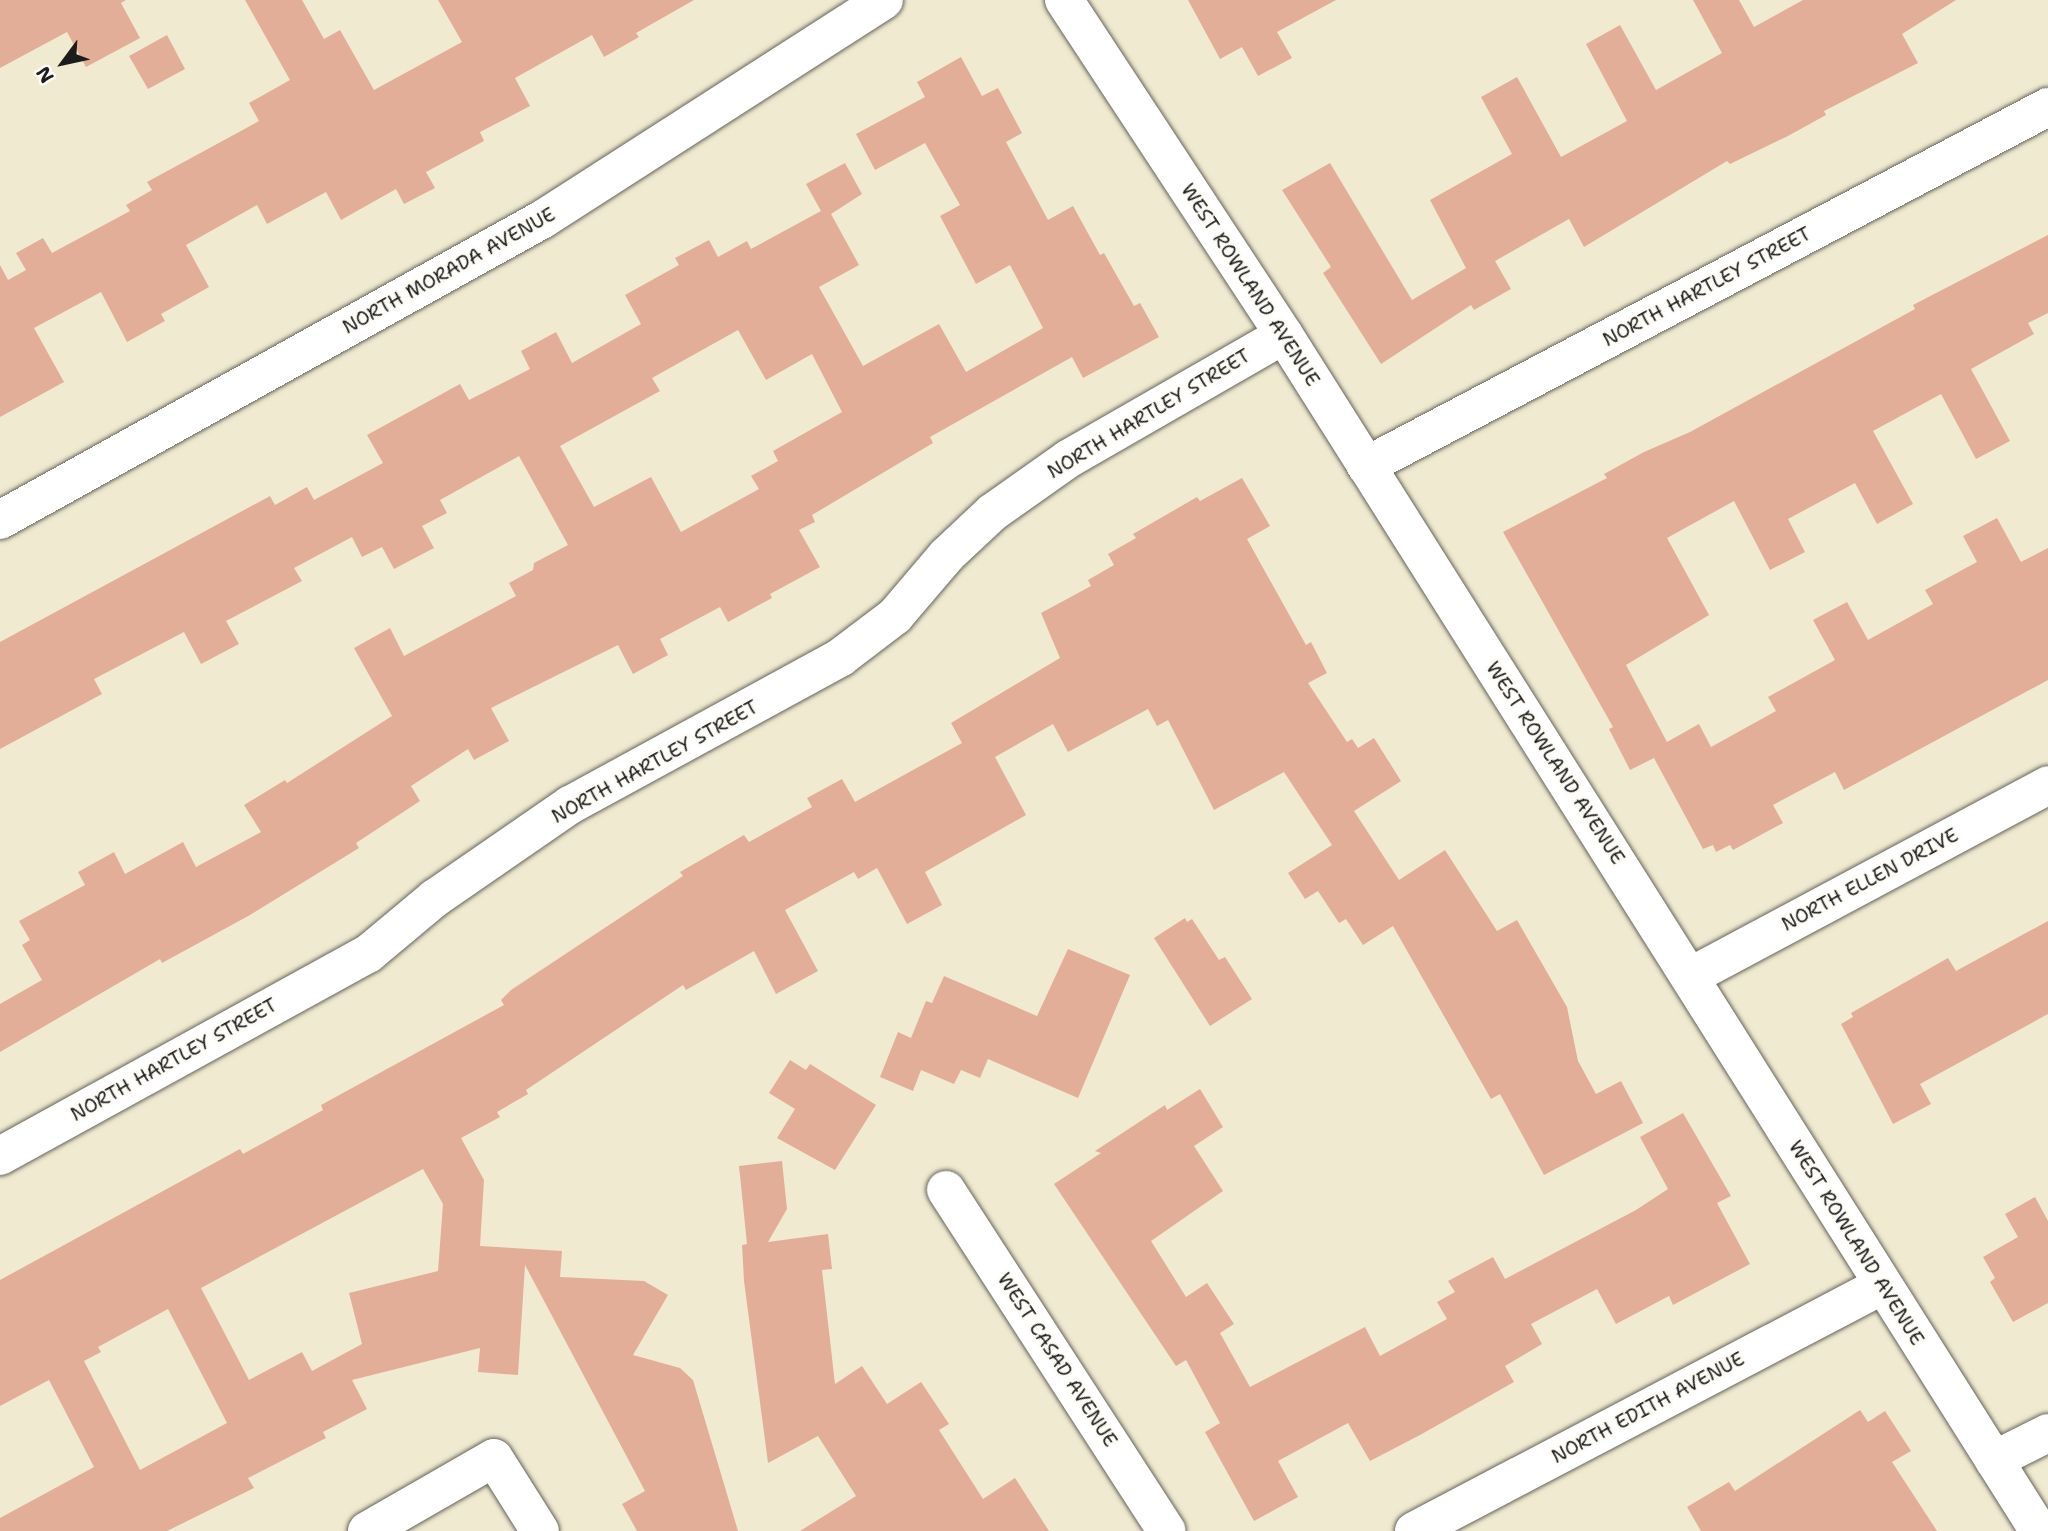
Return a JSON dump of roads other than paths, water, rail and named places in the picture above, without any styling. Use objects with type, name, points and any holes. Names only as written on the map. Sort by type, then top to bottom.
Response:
[{"type":"street","name":"NORTH MORADA AVENUE","points":[[0,520],[543,219],[884,0]]},
{"type":"street","name":"WEST ROWLAND AVENUE","points":[[1064,0],[1284,335],[1691,976],[1881,1286],[2039,1531]]},
{"type":"street","name":"NORTH HARTLEY STREET","points":[[1366,466],[2048,107]]},
{"type":"street","name":"NORTH HARTLEY STREET","points":[[0,1156],[368,954],[435,898],[570,805],[841,657],[895,617],[947,555],[993,512],[1068,458],[1284,335]]},
{"type":"street","name":"NORTH ELLEN DRIVE","points":[[1691,976],[2048,785]]},
{"type":"street","name":"WEST CASAD AVENUE","points":[[946,1190],[1167,1531]]},
{"type":"street","name":"NORTH EDITH AVENUE","points":[[1414,1531],[1881,1286]]},
{"type":"street","points":[[1994,1460],[2048,1433]]},
{"type":"street","points":[[367,1531],[494,1458],[540,1531]]}]
